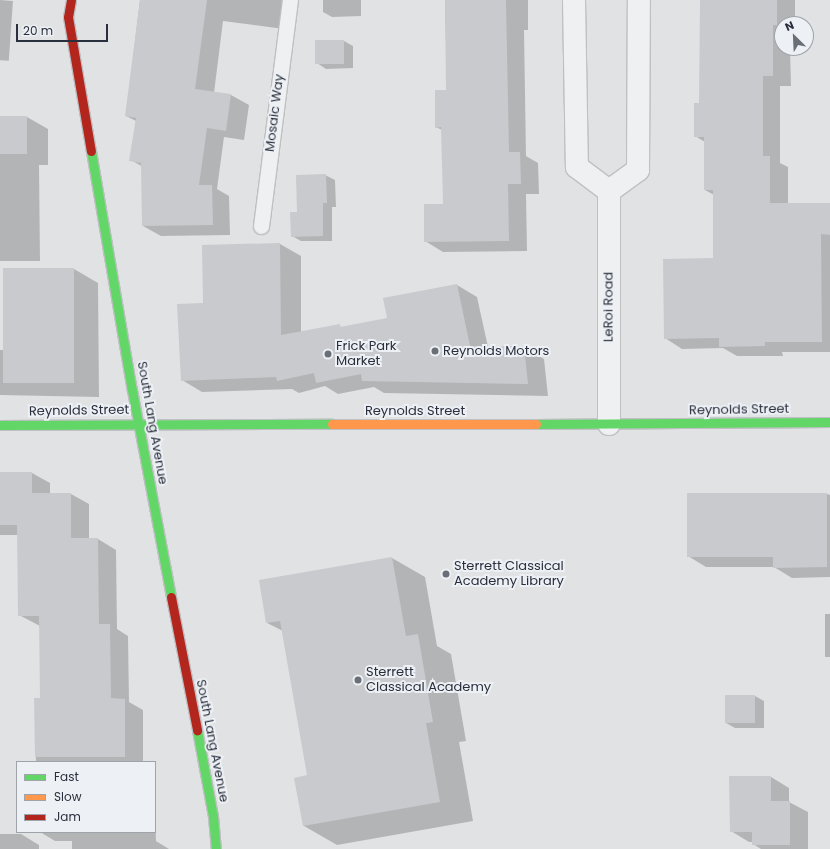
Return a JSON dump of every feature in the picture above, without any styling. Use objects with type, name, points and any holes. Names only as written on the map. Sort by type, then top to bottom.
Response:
[{"type":"street","name":"South Lang Avenue","points":[[71,0],[68,17],[138,424],[213,816],[216,849]]},
{"type":"street","points":[[574,0],[577,167],[608,191],[638,170],[639,0]]},
{"type":"street","name":"LeRoi Road","points":[[608,191],[609,424]]},
{"type":"street","name":"Reynolds Street","points":[[0,425],[609,424],[830,422]]},
{"type":"lane","name":"Mosaic Way","points":[[261,226],[290,0]]},
{"type":"building","points":[[140,0],[207,0],[195,89],[231,94],[226,131],[207,128],[199,185],[212,185],[213,225],[142,226],[141,163],[129,161],[136,118],[125,116]]},
{"type":"building","points":[[445,0],[506,0],[509,152],[520,152],[521,184],[508,184],[509,241],[424,242],[424,204],[443,204],[441,127],[435,128],[435,90],[446,90]]},
{"type":"building","points":[[700,0],[777,0],[777,16],[774,16],[773,25],[773,76],[763,76],[763,156],[770,156],[770,203],[830,203],[830,235],[821,234],[822,342],[765,342],[765,346],[719,347],[719,338],[664,339],[663,259],[713,258],[713,190],[704,190],[704,137],[694,137],[694,103],[699,103]]},
{"type":"building","points":[[315,40],[344,40],[344,64],[315,64]]},
{"type":"building","points":[[0,116],[27,116],[27,154],[0,154]]},
{"type":"building","points":[[326,174],[327,203],[323,203],[323,236],[291,237],[290,212],[297,212],[296,175]]},
{"type":"building","points":[[280,243],[281,335],[340,324],[340,327],[387,318],[383,298],[457,284],[470,346],[524,346],[528,384],[362,381],[361,374],[316,383],[314,373],[277,381],[276,377],[181,381],[177,304],[203,303],[202,245]]},
{"type":"building","points":[[3,268],[74,268],[74,383],[3,383]]},
{"type":"building","points":[[0,472],[32,472],[32,493],[71,493],[71,538],[98,538],[99,624],[110,624],[111,698],[125,699],[125,757],[35,757],[34,698],[40,698],[39,616],[18,616],[17,525],[0,525]]},
{"type":"building","points":[[687,493],[827,493],[827,567],[773,568],[773,557],[687,557]]},
{"type":"building","name":"Sterrett Classical Academy","points":[[392,557],[406,636],[418,634],[433,722],[426,723],[440,802],[303,826],[294,778],[307,775],[280,621],[266,623],[259,580]]},
{"type":"building","points":[[725,695],[755,695],[755,723],[725,723]]},
{"type":"building","points":[[729,776],[771,776],[771,801],[790,801],[790,845],[752,845],[752,832],[730,832]]},
{"type":"traffic: fast","points":[[91,151],[132,390],[171,597]]},
{"type":"traffic: fast","points":[[536,424],[830,422]]},
{"type":"traffic: fast","points":[[0,425],[332,424]]},
{"type":"traffic: fast","points":[[197,730],[213,816],[216,849]]},
{"type":"traffic: slow","points":[[332,424],[536,424]]},
{"type":"traffic: jam","points":[[71,0],[68,17],[91,151]]},
{"type":"traffic: jam","points":[[171,597],[197,730]]},
{"type":"place","name":"Reynolds Motors","points":[[435,351]]},
{"type":"place","name":"Frick Park Market","points":[[328,354]]},
{"type":"place","name":"Sterrett Classical Academy Library","points":[[446,574]]},
{"type":"place","name":"Sterrett Classical Academy","points":[[358,680]]}]
